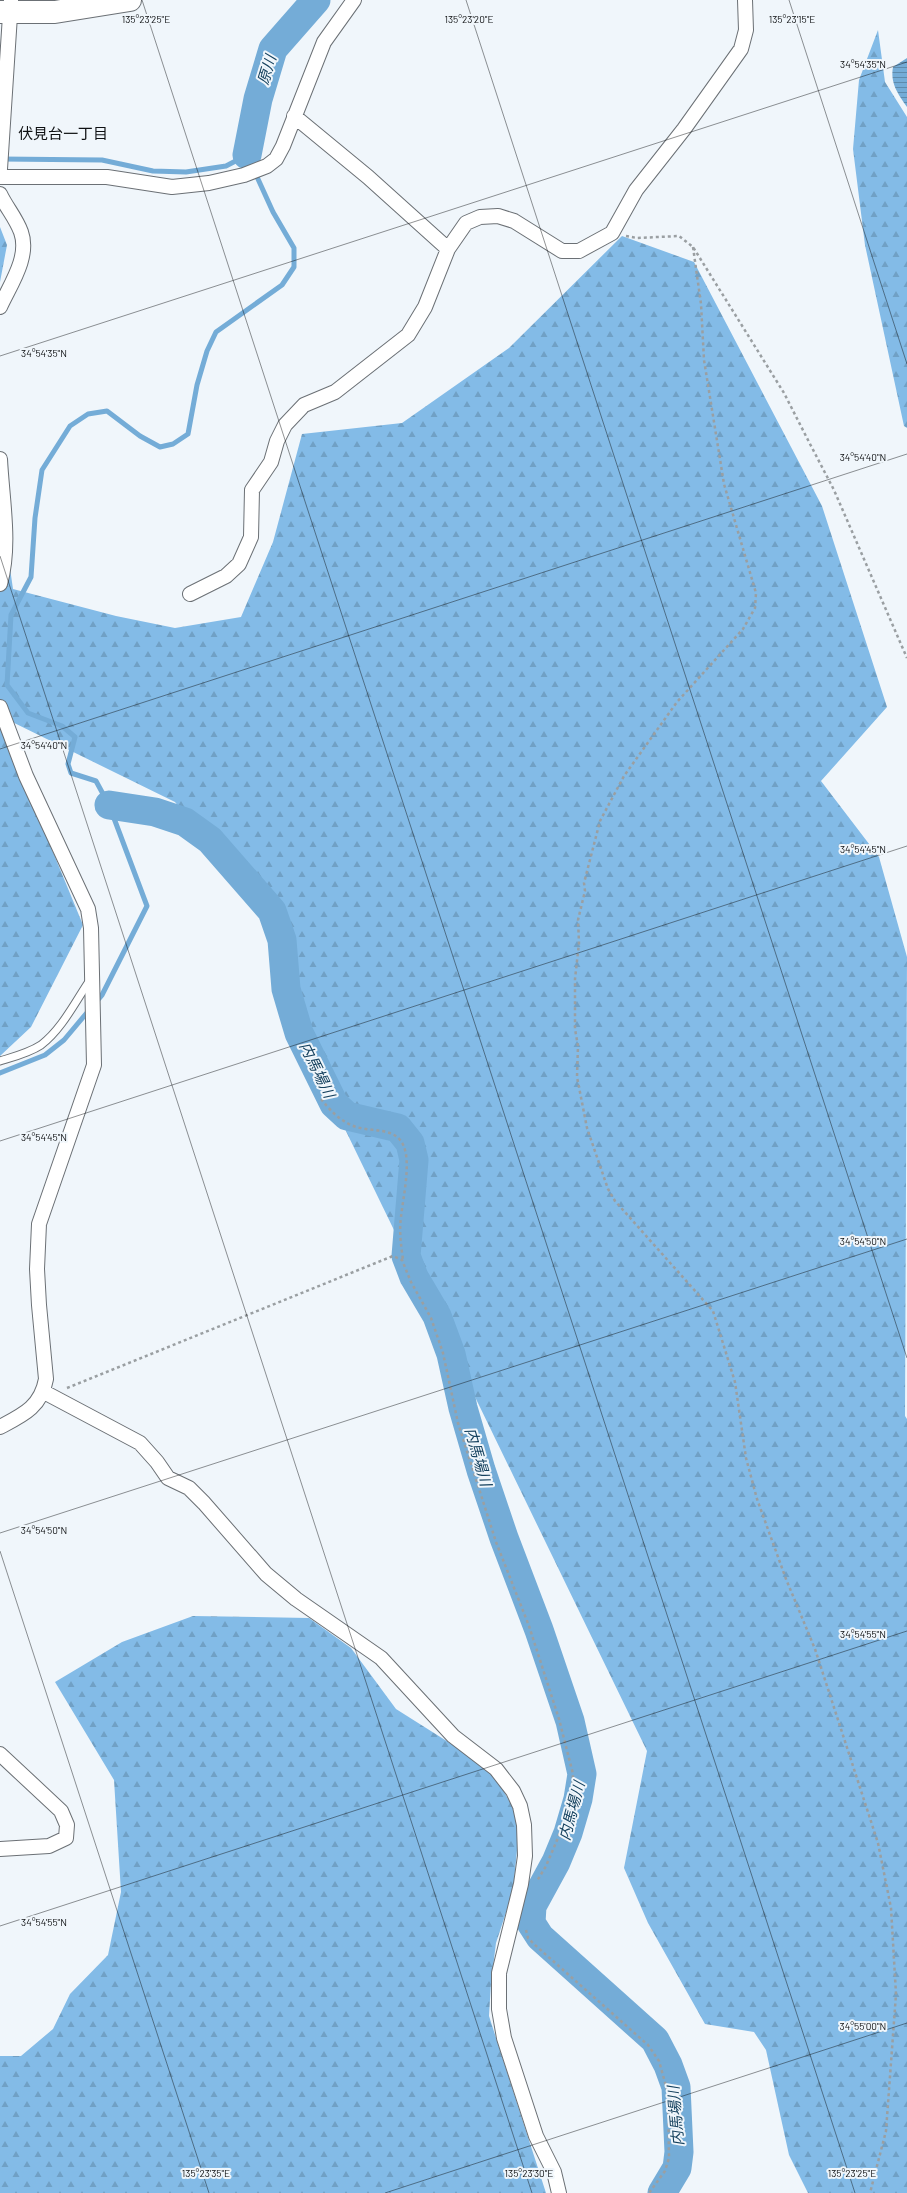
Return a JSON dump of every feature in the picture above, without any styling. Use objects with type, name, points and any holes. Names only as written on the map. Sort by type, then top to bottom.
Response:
[{"type":"main road","points":[[7,8],[55,12],[130,0]]},
{"type":"street","points":[[0,177],[107,177],[172,187],[209,183],[244,175],[267,166],[276,159],[324,42],[354,0]]},
{"type":"street","points":[[190,594],[226,576],[239,564],[251,536],[252,490],[271,462],[277,441],[285,425],[304,404],[335,392],[408,335],[425,307],[448,249],[466,223],[480,217],[498,216],[514,221],[562,251],[579,251],[612,233],[636,190],[684,129],[741,49],[746,30],[745,0]]},
{"type":"street","points":[[0,169],[7,8]]},
{"type":"street","points":[[294,116],[368,177],[448,249]]},
{"type":"street","points":[[0,194],[21,232],[24,243],[22,258],[0,307]]},
{"type":"street","points":[[0,459],[6,543],[4,567],[0,584]]},
{"type":"street","points":[[0,707],[26,776],[88,909],[91,928],[94,1065],[39,1224],[37,1269],[47,1394]]},
{"type":"street","points":[[0,1427],[20,1417],[47,1394]]},
{"type":"street","points":[[47,1394],[140,1443],[157,1462],[168,1478],[188,1488],[266,1574],[296,1599],[380,1658],[453,1736],[496,1769],[513,1792],[520,1806],[524,1825],[524,1856],[521,1884],[499,1973],[499,2009],[504,2038],[536,2136],[554,2172],[559,2193]]},
{"type":"street","points":[[0,1754],[61,1811],[67,1824],[66,1838],[49,1846],[0,1849]]},
{"type":"lane","points":[[0,1061],[24,1053],[41,1045],[58,1028],[92,976]]},
{"type":"path","points":[[612,233],[638,238],[678,236],[693,247],[784,393],[834,490],[907,658]]},
{"type":"path","points":[[693,247],[701,304],[704,360],[724,484],[756,593],[755,608],[743,629],[677,702],[624,776],[600,821],[584,883],[585,891],[578,920],[579,942],[575,979],[575,1029],[578,1046],[576,1077],[587,1128],[608,1189],[615,1201],[713,1311],[734,1382],[746,1458],[757,1499],[786,1579],[815,1649],[878,1843],[891,1908],[896,1994],[886,2131],[870,2193]]},
{"type":"path","points":[[322,1099],[336,1116],[352,1126],[387,1132],[398,1136],[402,1141],[407,1161],[400,1234],[403,1260],[411,1282],[431,1318],[443,1353],[458,1423],[496,1542],[529,1626],[559,1719],[573,1774],[572,1792],[558,1838],[546,1866],[534,1886]]},
{"type":"path","points":[[47,1394],[393,1256],[403,1260]]},
{"type":"path","points":[[524,1925],[528,1938],[648,2045],[659,2061],[668,2092],[669,2158],[665,2171],[649,2193]]},
{"type":"green space","points":[[878,30],[885,82],[907,117],[907,428],[904,426],[865,245],[853,149],[859,80]]},
{"type":"green space","points":[[0,227],[7,245],[0,282]]},
{"type":"green space","points":[[622,236],[694,262],[822,506],[887,707],[821,781],[879,857],[907,957],[905,1416],[907,1419],[907,2193],[808,2193],[789,2155],[766,2050],[754,2032],[705,2024],[648,1923],[624,1868],[647,1751],[309,1055],[288,958],[265,913],[175,802],[0,716],[0,498],[13,589],[116,616],[175,628],[241,617],[273,542],[302,434],[402,423],[509,348]]},
{"type":"green space","points":[[0,723],[83,925],[31,1027],[0,1056]]},
{"type":"green space","points":[[193,1616],[309,1618],[351,1648],[396,1709],[491,1769],[520,1820],[513,1891],[496,1943],[489,2016],[546,2193],[0,2193],[0,2056],[21,2056],[53,2029],[70,1994],[108,1955],[121,1892],[114,1780],[55,1682],[122,1642]]},
{"type":"shaded area","points":[[907,58],[907,107],[896,88],[892,73],[893,67]]},
{"type":"waterway","name":"原川","points":[[247,155],[258,99],[273,49],[316,0]]},
{"type":"waterway","points":[[1,159],[102,160],[153,171],[186,172],[226,166],[247,155],[273,212],[294,248],[294,267],[282,285],[216,332],[207,351],[197,385],[188,434],[173,444],[160,447],[140,436],[107,411],[88,414],[70,426],[42,470],[35,518],[31,577],[11,615],[7,685],[28,713],[62,726],[75,737],[68,764],[71,773],[96,781],[109,805],[147,906],[102,995],[96,1002]]},
{"type":"waterway","name":"内馬場川","points":[[109,805],[155,812],[185,822],[210,840],[272,911],[282,940],[286,989],[299,1033],[334,1104],[347,1116],[398,1128],[410,1143],[414,1160],[406,1256],[414,1277],[437,1316],[451,1354],[463,1408],[481,1470],[570,1721],[582,1774],[578,1799],[568,1833],[556,1862],[532,1906],[531,1923],[540,1937],[655,2040],[668,2065],[676,2087],[679,2152],[677,2168],[662,2193]]},
{"type":"waterway","points":[[0,1073],[45,1055],[64,1040],[90,1009]]},
{"type":"district","name":"伏見台一丁目","points":[[63,134]]}]
